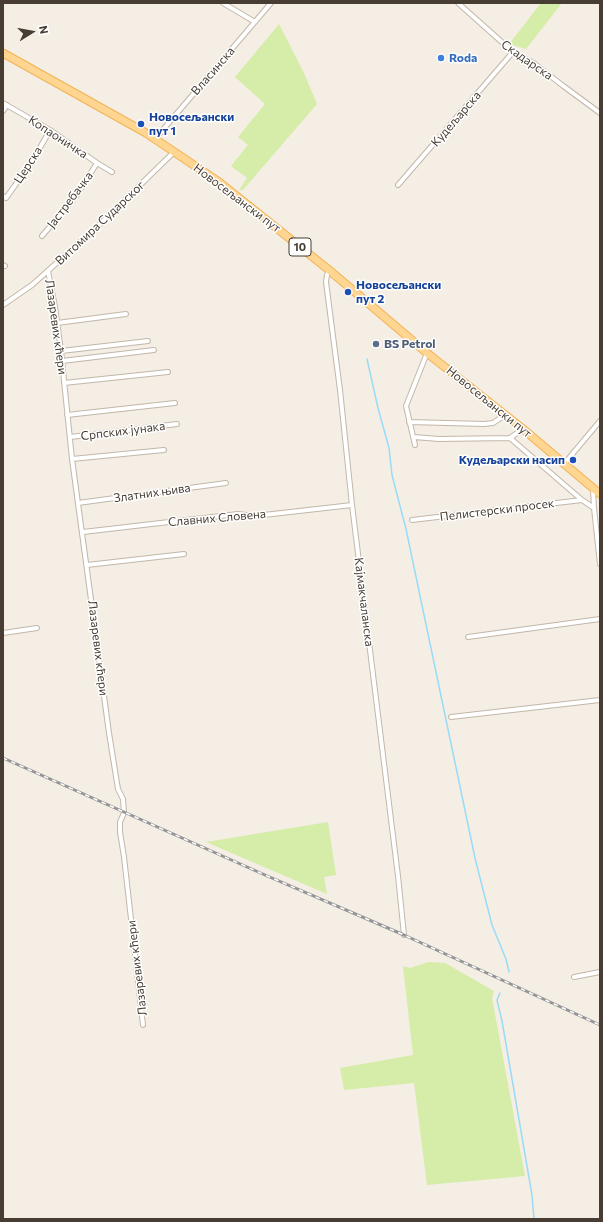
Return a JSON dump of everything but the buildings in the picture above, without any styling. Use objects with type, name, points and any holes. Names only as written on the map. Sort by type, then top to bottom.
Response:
[{"type":"main road","name":"Новосељански пут","points":[[3,53],[155,139],[219,182],[329,270],[600,494]]},
{"type":"street","points":[[223,3],[255,22]]},
{"type":"street","name":"Власинска","points":[[155,139],[271,3]]},
{"type":"street","name":"Скадарска","points":[[458,3],[513,52],[535,64],[600,112]]},
{"type":"street","name":"Кудељарска","points":[[398,185],[513,52]]},
{"type":"street","points":[[3,111],[5,104]]},
{"type":"street","name":"Копаоничка","points":[[5,104],[50,130],[112,172]]},
{"type":"street","name":"Церска","points":[[3,203],[4,197],[32,160],[50,130]]},
{"type":"street","name":"Витомира Сударског","points":[[3,305],[32,285],[48,271],[100,224],[174,152]]},
{"type":"street","name":"Јастребачка","points":[[42,236],[77,195],[97,163]]},
{"type":"street","name":"Кајмакчаланска","points":[[329,270],[326,282],[404,935]]},
{"type":"street","name":"Лазаревих кћери","points":[[48,271],[61,350],[72,459],[110,741],[118,788],[123,799],[124,813],[120,822],[120,832],[143,1025]]},
{"type":"street","points":[[57,324],[126,314]]},
{"type":"street","points":[[61,350],[148,340]]},
{"type":"street","points":[[62,361],[154,350]]},
{"type":"street","points":[[416,445],[406,408],[427,352]]},
{"type":"street","points":[[64,383],[168,372]]},
{"type":"street","points":[[67,415],[175,403]]},
{"type":"street","points":[[410,422],[493,424],[505,415]]},
{"type":"street","points":[[564,464],[600,421]]},
{"type":"street","name":"Српских јунака","points":[[70,437],[177,424]]},
{"type":"street","points":[[414,437],[439,439],[510,438],[523,429]]},
{"type":"street","points":[[510,438],[582,500],[594,508]]},
{"type":"street","points":[[72,459],[164,450]]},
{"type":"street","name":"Златних њива","points":[[78,503],[226,483]]},
{"type":"street","points":[[593,489],[600,564]]},
{"type":"street","name":"Пелистерски просек","points":[[412,520],[582,500]]},
{"type":"street","name":"Славних Словена","points":[[83,532],[238,514],[255,516],[352,506]]},
{"type":"street","points":[[87,565],[184,554]]},
{"type":"street","points":[[468,637],[600,619]]},
{"type":"street","points":[[3,633],[37,628]]},
{"type":"street","points":[[451,717],[600,700]]},
{"type":"street","points":[[574,977],[600,972]]},
{"type":"green space","points":[[541,3],[562,3],[526,49],[509,44]]},
{"type":"green space","points":[[279,24],[303,71],[317,104],[243,190],[239,190],[247,178],[231,166],[248,145],[238,137],[265,104],[235,77]]},
{"type":"green space","points":[[328,822],[336,875],[324,877],[327,894],[206,842]]},
{"type":"green space","points":[[428,962],[445,963],[494,991],[492,998],[525,1176],[427,1185],[414,1083],[344,1090],[340,1068],[413,1055],[403,966],[410,968]]},
{"type":"waterway","points":[[367,359],[389,448],[392,475],[406,529],[475,858],[492,925],[506,959],[509,972]]},
{"type":"waterway","points":[[500,993],[497,1000],[502,1021],[532,1195],[534,1219]]},
{"type":"railway","points":[[3,758],[265,875],[404,935],[600,1025]]},
{"type":"place","name":"Roda","points":[[441,58]]},
{"type":"place","name":"Новосељански пут 1","points":[[141,124]]},
{"type":"place","name":"Новосељански пут 2","points":[[348,292]]},
{"type":"place","name":"BS Petrol","points":[[376,344]]},
{"type":"place","name":"Кудељарски насип","points":[[573,460]]}]
